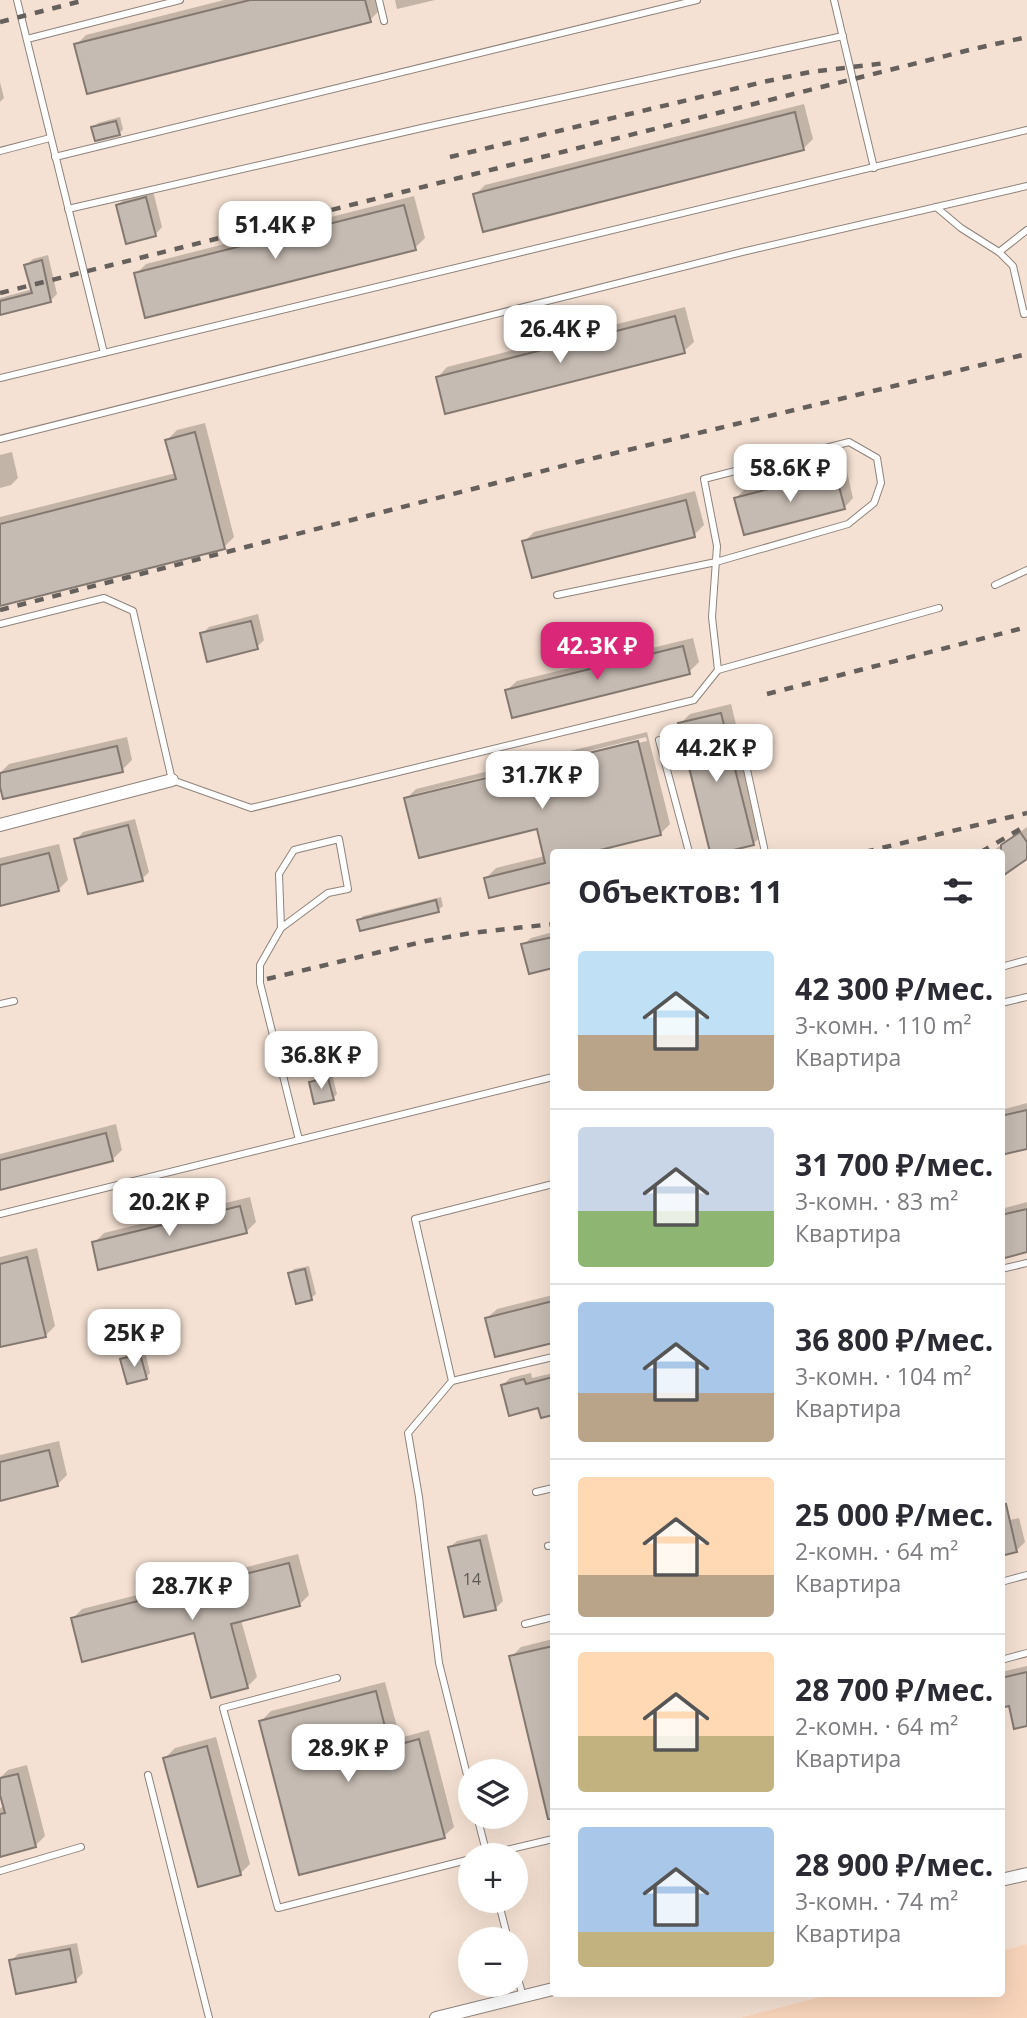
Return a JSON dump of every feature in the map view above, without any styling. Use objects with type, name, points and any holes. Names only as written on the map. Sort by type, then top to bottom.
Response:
[{"type":"street","points":[[0,825],[172,780]]},
{"type":"street","points":[[1005,1879],[1027,1874]]},
{"type":"street","points":[[528,1996],[550,1990]]},
{"type":"street","points":[[436,2018],[523,1997]]},
{"type":"lane","points":[[17,0],[104,353]]},
{"type":"lane","points":[[27,40],[180,0]]},
{"type":"lane","points":[[379,0],[384,21]]},
{"type":"lane","points":[[55,157],[697,0]]},
{"type":"lane","points":[[834,0],[874,168]]},
{"type":"lane","points":[[68,209],[843,36]]},
{"type":"lane","points":[[0,378],[1027,130]]},
{"type":"lane","points":[[0,151],[50,138]]},
{"type":"lane","points":[[0,439],[741,251],[1027,186]]},
{"type":"lane","points":[[936,207],[961,228],[999,251],[1013,266],[1024,314],[1027,313]]},
{"type":"lane","points":[[999,251],[1027,230]]},
{"type":"lane","points":[[557,595],[716,562],[848,524],[874,503],[881,483],[877,458],[849,442],[704,479],[717,546],[716,562],[712,617],[718,670]]},
{"type":"lane","points":[[995,585],[1027,570]]},
{"type":"lane","points":[[0,624],[104,598],[133,611],[172,780],[251,808],[694,700],[718,670],[939,608]]},
{"type":"lane","points":[[739,733],[764,849]]},
{"type":"lane","points":[[659,740],[688,849]]},
{"type":"lane","points":[[281,928],[279,874],[294,850],[339,838],[348,889],[328,893],[281,928],[260,965],[260,983],[299,1140]]},
{"type":"lane","points":[[1005,966],[1027,960]]},
{"type":"lane","points":[[1005,1002],[1027,997]]},
{"type":"lane","points":[[0,1004],[15,1001]]},
{"type":"lane","points":[[0,1214],[550,1078]]},
{"type":"lane","points":[[453,1381],[415,1219],[550,1185]]},
{"type":"lane","points":[[1005,1268],[1027,1263]]},
{"type":"lane","points":[[463,1759],[439,1663],[419,1497],[408,1433],[453,1381],[550,1358]]},
{"type":"lane","points":[[536,1492],[550,1489]]},
{"type":"lane","points":[[1005,1581],[1027,1576]]},
{"type":"lane","points":[[525,1624],[550,1618]]},
{"type":"lane","points":[[1005,1659],[1027,1653]]},
{"type":"lane","points":[[337,1678],[223,1708],[278,1908],[458,1862]]},
{"type":"lane","points":[[148,1775],[209,2018]]},
{"type":"lane","points":[[528,1845],[550,1840]]},
{"type":"lane","points":[[0,1871],[81,1847]]},
{"type":"shaded area","points":[[0,0],[1027,0],[1027,1944],[1005,1950],[1005,849],[550,849],[550,1997],[820,1997],[739,2018],[0,2018]]},
{"type":"shaded area","points":[[1027,1944],[1027,2018],[739,2018],[820,1997],[1005,1997],[1005,1950]]},
{"type":"building","points":[[250,0],[365,0],[371,22],[87,94],[74,44]]},
{"type":"building","points":[[795,112],[804,150],[483,232],[473,194]]},
{"type":"building","points":[[116,121],[120,135],[95,141],[91,127]]},
{"type":"building","points":[[146,197],[156,236],[126,244],[116,205]]},
{"type":"building","points":[[404,205],[416,250],[145,318],[134,273]]},
{"type":"building","points":[[42,260],[51,302],[0,315],[0,301],[32,293],[24,265]]},
{"type":"building","points":[[675,316],[685,353],[445,414],[436,377]]},
{"type":"building","points":[[195,432],[225,549],[0,606],[0,524],[176,479],[165,440]]},
{"type":"building","points":[[835,472],[845,509],[744,535],[734,498]]},
{"type":"building","points":[[686,500],[695,537],[532,578],[522,541]]},
{"type":"building","points":[[251,621],[258,649],[207,662],[200,633]]},
{"type":"building","points":[[683,646],[690,674],[512,718],[505,690]]},
{"type":"building","points":[[721,713],[754,845],[737,849],[709,849],[678,723]]},
{"type":"building","points":[[638,741],[661,835],[604,849],[550,849],[550,883],[489,898],[484,878],[545,863],[537,829],[419,858],[404,798]]},
{"type":"building","points":[[117,746],[123,772],[3,799],[0,773]]},
{"type":"building","points":[[128,825],[143,881],[88,894],[74,839]]},
{"type":"building","points":[[1020,832],[1027,842],[1027,859],[1005,874],[1005,849],[1001,849],[1001,845]]},
{"type":"building","points":[[49,853],[59,891],[0,906],[0,865]]},
{"type":"building","points":[[436,900],[439,912],[360,931],[357,920]]},
{"type":"building","points":[[550,938],[550,969],[529,974],[521,944]]},
{"type":"building","points":[[328,1078],[334,1100],[314,1104],[309,1082]]},
{"type":"building","points":[[1027,1110],[1027,1149],[1005,1154],[1005,1115]]},
{"type":"building","points":[[106,1133],[113,1161],[0,1190],[0,1160]]},
{"type":"building","points":[[240,1206],[247,1233],[98,1270],[92,1242]]},
{"type":"building","points":[[1027,1209],[1027,1252],[1005,1258],[1005,1214]]},
{"type":"building","points":[[27,1257],[46,1337],[0,1347],[0,1264]]},
{"type":"building","points":[[305,1269],[312,1300],[296,1304],[288,1273]]},
{"type":"building","points":[[550,1302],[550,1344],[495,1357],[485,1318]]},
{"type":"building","points":[[140,1354],[147,1379],[127,1384],[120,1359]]},
{"type":"building","points":[[550,1378],[550,1416],[541,1418],[538,1408],[509,1416],[501,1385],[524,1379],[526,1384]]},
{"type":"building","points":[[49,1450],[58,1486],[0,1501],[0,1462]]},
{"type":"building","points":[[1005,1504],[1017,1552],[1005,1555]]},
{"type":"building","points":[[480,1540],[496,1610],[464,1617],[448,1547]]},
{"type":"building","points":[[289,1563],[300,1606],[231,1624],[248,1688],[211,1698],[194,1633],[82,1662],[71,1618]]},
{"type":"building","points":[[550,1647],[550,1819],[548,1819],[509,1656]]},
{"type":"building","points":[[1027,1672],[1027,1726],[1014,1729],[1009,1706],[1005,1707],[1005,1677]]},
{"type":"building","points":[[376,1691],[390,1747],[419,1739],[445,1838],[299,1875],[259,1721]]},
{"type":"building","points":[[207,1746],[241,1875],[198,1887],[163,1758]]},
{"type":"building","points":[[18,1774],[36,1847],[0,1857],[0,1814],[5,1813],[0,1795],[0,1778]]},
{"type":"building","points":[[70,1949],[76,1982],[16,1994],[9,1960]]},
{"type":"railway","points":[[0,22],[85,0]]},
{"type":"railway","points":[[0,293],[1027,37]]},
{"type":"railway","points":[[450,157],[763,82],[810,72],[886,63]]},
{"type":"railway","points":[[0,610],[578,462],[1027,354]]},
{"type":"railway","points":[[767,694],[1027,627]]},
{"type":"railway","points":[[877,849],[1027,813]]},
{"type":"railway","points":[[986,849],[1027,825]]},
{"type":"railway","points":[[267,979],[426,941],[550,924]]}]
